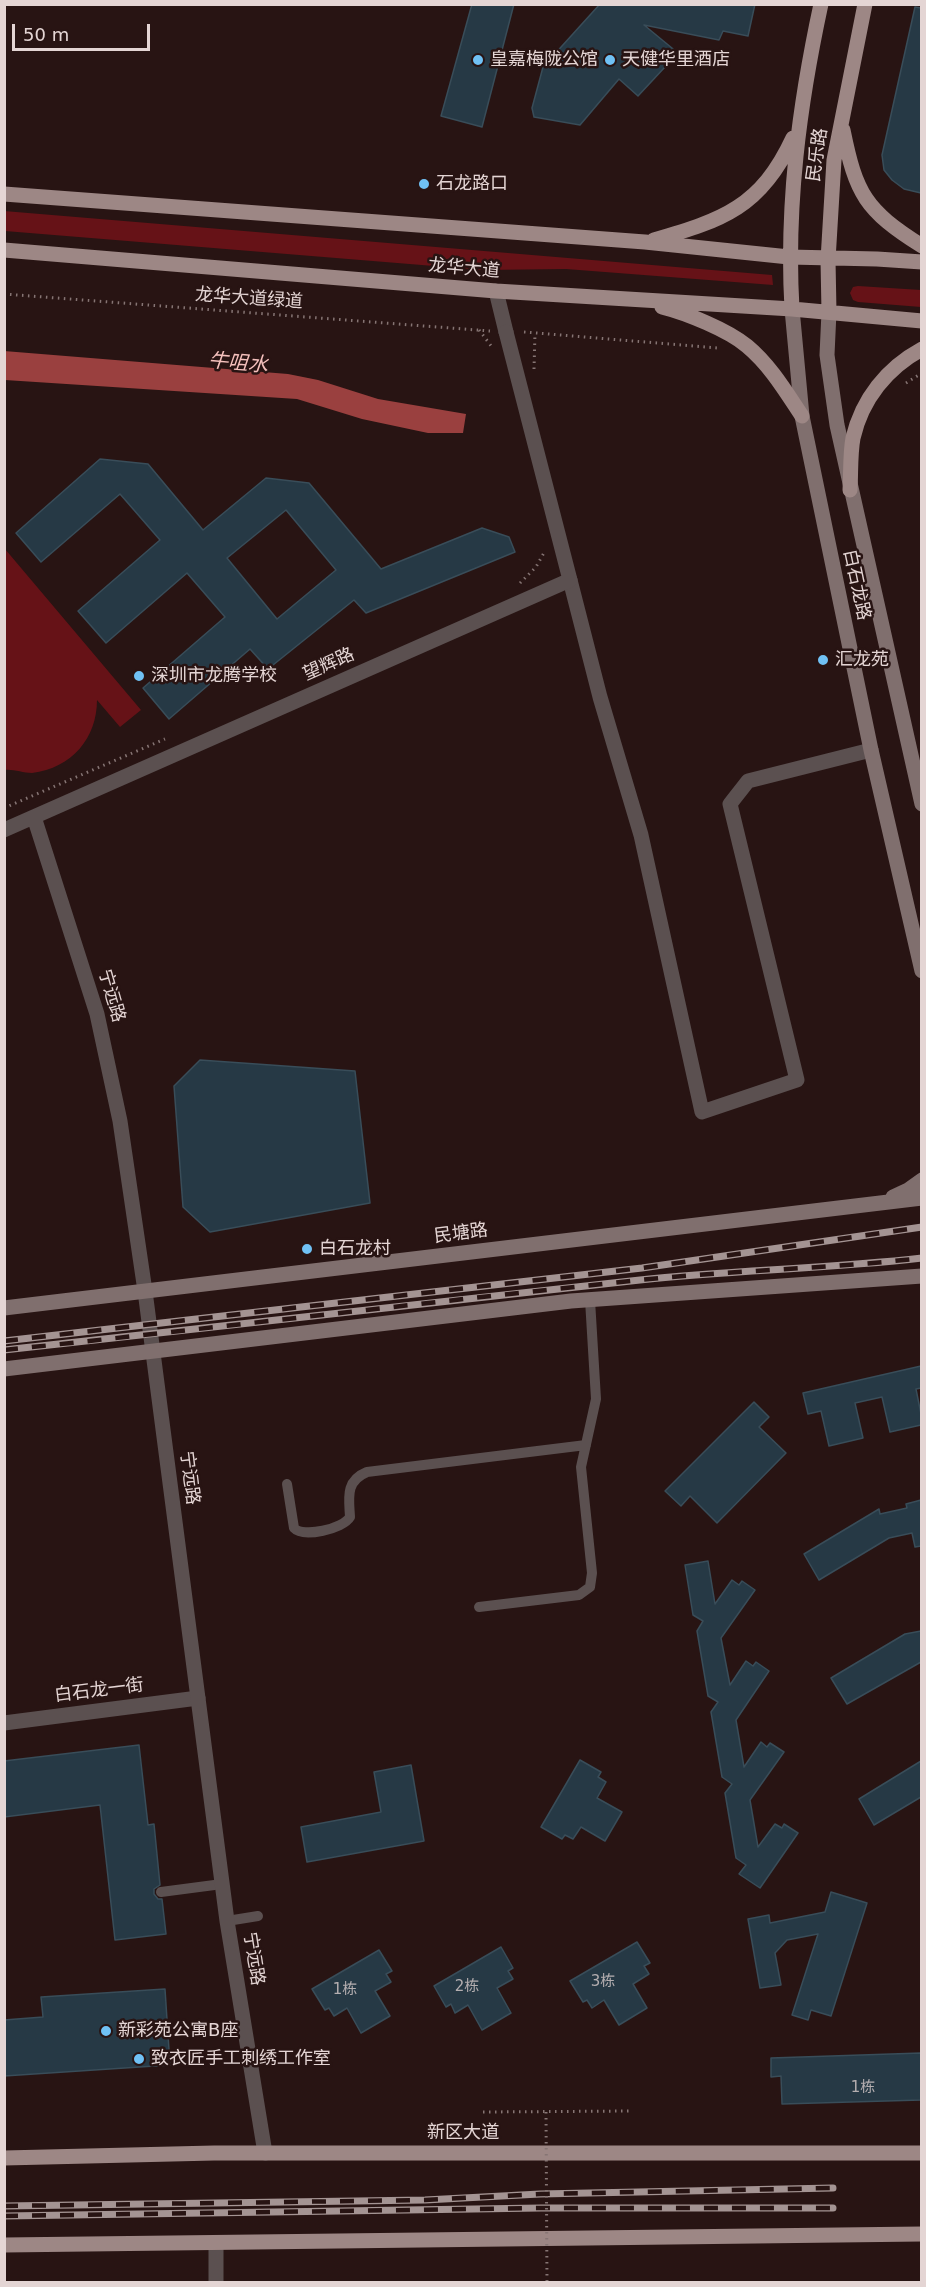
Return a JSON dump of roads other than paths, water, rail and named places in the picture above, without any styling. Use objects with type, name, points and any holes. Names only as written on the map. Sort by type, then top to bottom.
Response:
[{"type":"main road","name":"民乐路","points":[[792,309],[789,257],[791,200],[798,128],[820,4]]},
{"type":"main road","name":"民乐路","points":[[829,312],[828,260],[834,160],[865,4]]},
{"type":"main road","points":[[842,125],[851,168],[862,196],[878,214],[921,246]]},
{"type":"main road","points":[[645,242],[709,222],[747,202],[767,183],[781,163],[798,128]]},
{"type":"main road","points":[[4,194],[645,242],[828,260],[877,259],[921,262]]},
{"type":"main road","name":"龙华大道","points":[[4,250],[496,291],[792,309],[921,321]]},
{"type":"main road","points":[[627,298],[678,311],[747,346],[774,376],[802,416]]},
{"type":"main road","name":"白石龙路","points":[[792,309],[802,416],[871,750],[921,971]]},
{"type":"main road","name":"白石龙路","points":[[829,312],[828,370],[837,425],[921,804]]},
{"type":"main road","points":[[850,489],[853,439],[870,393],[899,362],[921,349]]},
{"type":"main road","points":[[879,1203],[908,1190],[921,1180]]},
{"type":"main road","name":"民塘路","points":[[4,1308],[921,1198]]},
{"type":"main road","points":[[4,1369],[590,1300],[919,1277]]},
{"type":"main road","name":"新区大道","points":[[4,2158],[265,2152],[921,2152]]},
{"type":"main road","points":[[4,2245],[921,2234]]},
{"type":"street","points":[[496,291],[499,332],[570,580],[600,697],[641,835],[702,1112],[797,1080],[730,804],[748,781],[871,750]]},
{"type":"street","name":"望辉路","points":[[4,830],[570,580]]},
{"type":"street","name":"宁远路","points":[[34,817],[97,1014],[120,1121],[146,1291],[227,1921],[265,2152]]},
{"type":"street","name":"白石龙一街","points":[[4,1723],[198,1698]]},
{"type":"street","points":[[216,2243],[216,2283]]},
{"type":"lane","points":[[479,1607],[579,1594],[590,1587],[592,1573],[581,1467],[596,1399],[590,1300]]},
{"type":"lane","points":[[287,1484],[294,1528],[297,1532],[304,1533],[340,1527],[348,1522],[350,1487],[357,1478],[367,1472],[586,1445]]},
{"type":"lane","points":[[161,1892],[222,1884]]},
{"type":"lane","points":[[227,1921],[258,1916]]},
{"type":"railway","points":[[4,1341],[642,1268],[922,1227]]},
{"type":"railway","points":[[4,1350],[640,1280],[922,1258]]},
{"type":"railway","points":[[4,2206],[425,2200],[540,2194],[833,2188]]},
{"type":"railway","points":[[4,2216],[541,2208],[833,2208]]},
{"type":"place","name":"皇嘉梅陇公馆","points":[[478,60]]},
{"type":"place","name":"天健华里酒店","points":[[610,60]]},
{"type":"place","name":"石龙路口","points":[[424,184]]},
{"type":"place","name":"汇龙苑","points":[[823,660]]},
{"type":"place","name":"深圳市龙腾学校","points":[[139,676]]},
{"type":"place","name":"白石龙村","points":[[307,1249]]},
{"type":"place","name":"新彩苑公寓B座","points":[[106,2031]]},
{"type":"place","name":"致衣匠手工刺绣工作室","points":[[139,2059]]},
{"type":"water label","name":"牛咀水","points":[[238,364]]}]
